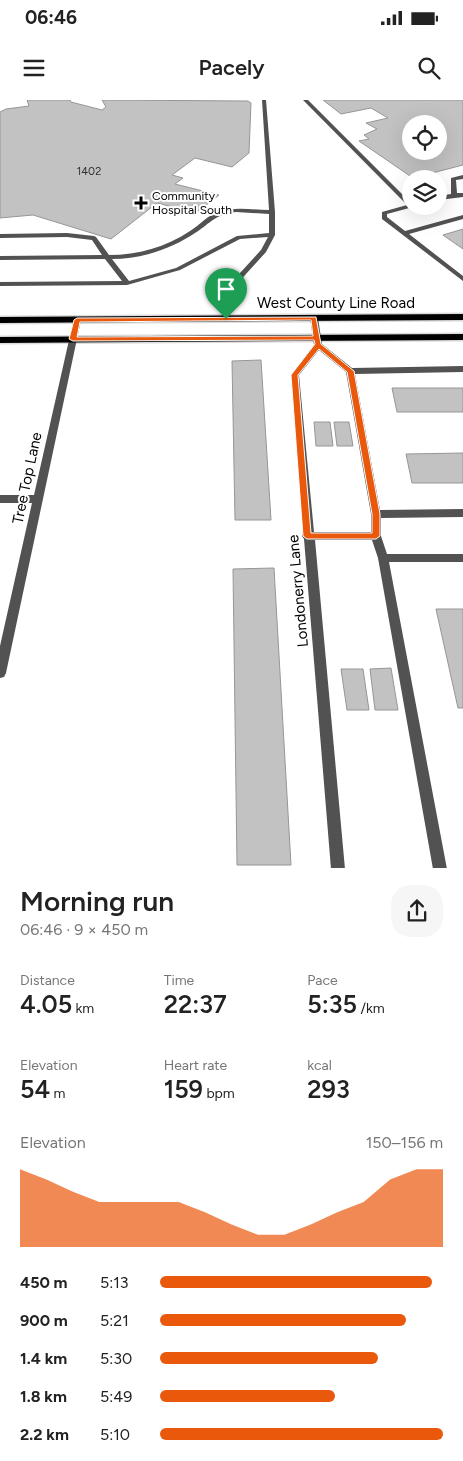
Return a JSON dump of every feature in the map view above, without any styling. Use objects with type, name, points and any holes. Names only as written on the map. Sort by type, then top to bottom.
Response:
[{"type":"main road","name":"West County Line Road","points":[[0,320],[463,317]]},
{"type":"main road","points":[[0,340],[318,341],[463,337]]},
{"type":"street","points":[[314,318],[318,341],[350,371],[376,514],[376,536],[383,558],[440,868]]},
{"type":"street","name":"Tree Top Lane","points":[[0,673],[77,320]]},
{"type":"street","name":"Londonerry Lane","points":[[318,341],[295,375],[307,536],[338,868]]},
{"type":"street","points":[[350,371],[463,369]]},
{"type":"street","points":[[0,500],[38,499]]},
{"type":"street","points":[[376,514],[463,513]]},
{"type":"street","points":[[307,536],[376,536]]},
{"type":"street","points":[[383,558],[463,558]]},
{"type":"lane","points":[[226,319],[227,298],[233,284],[264,251],[272,235],[264,100]]},
{"type":"lane","points":[[305,100],[402,197]]},
{"type":"lane","points":[[454,195],[453,179],[463,177]]},
{"type":"lane","points":[[447,196],[463,196]]},
{"type":"lane","points":[[402,208],[384,213],[384,218],[463,279]]},
{"type":"lane","points":[[0,258],[128,258],[165,246],[190,234],[215,215],[233,211],[272,212]]},
{"type":"lane","points":[[404,233],[463,217]]},
{"type":"lane","points":[[0,236],[66,235],[94,238],[126,283]]},
{"type":"lane","points":[[0,284],[126,283],[178,269],[239,237],[272,235]]},
{"type":"building","points":[[27,100],[70,100],[71,102],[102,110],[106,107],[102,100],[248,101],[251,103],[249,153],[232,167],[195,158],[172,175],[183,178],[175,184],[219,195],[196,213],[157,203],[111,239],[33,215],[0,218],[0,112],[6,109],[29,106]]},
{"type":"building","points":[[323,100],[463,100],[463,165],[444,170],[402,170],[359,141],[369,139],[364,135],[377,129],[366,123],[388,118],[371,108],[341,114]]},
{"type":"building","points":[[463,229],[463,249],[443,235]]},
{"type":"building","points":[[261,360],[271,520],[235,520],[232,361]]},
{"type":"building","points":[[392,388],[463,388],[463,412],[397,412]]},
{"type":"building","points":[[314,422],[330,422],[333,446],[316,446]]},
{"type":"building","points":[[334,422],[349,422],[353,446],[337,446]]},
{"type":"building","points":[[463,453],[463,483],[412,483],[406,454]]},
{"type":"building","points":[[274,568],[291,865],[237,865],[233,569]]},
{"type":"building","points":[[436,609],[463,609],[463,708],[458,708]]},
{"type":"building","points":[[391,668],[398,710],[375,710],[370,669]]},
{"type":"building","points":[[341,669],[363,669],[369,710],[347,710]]},
{"type":"place","name":"Community Hospital South","points":[[141,203]]},
{"type":"route","points":[[226,319],[77,320],[73,339],[317,338],[318,345],[350,371],[376,514],[376,536],[307,536],[295,375],[318,345],[317,338],[314,318],[226,319]]}]
